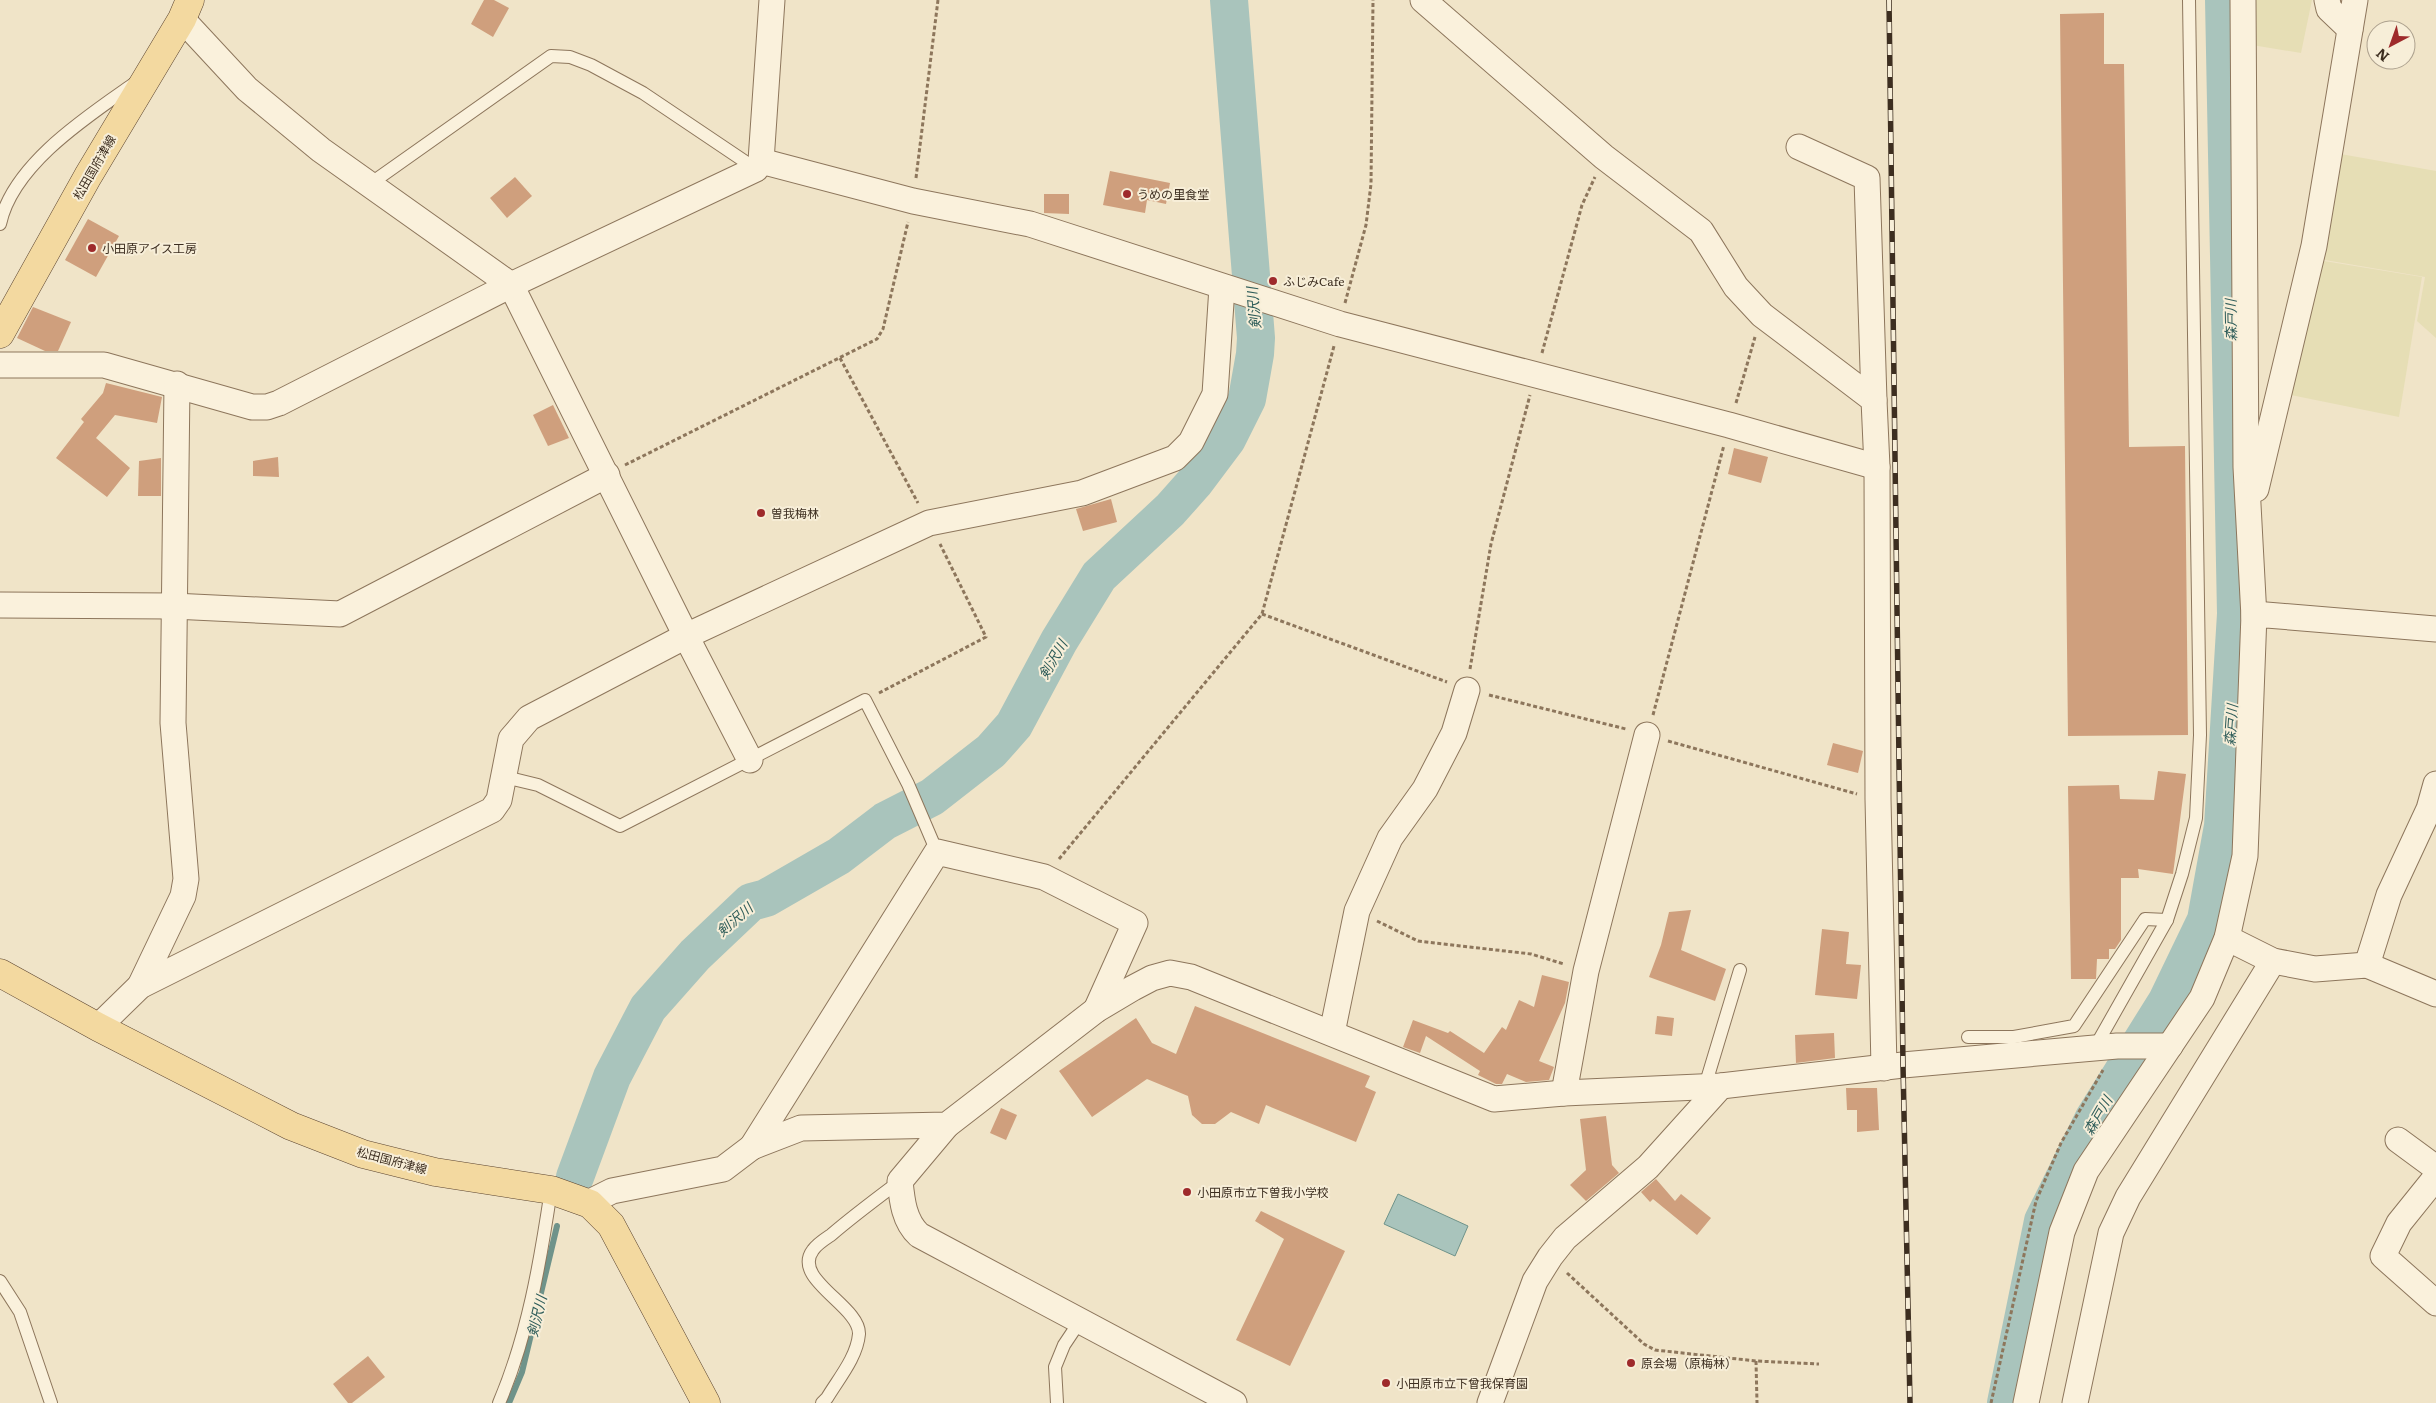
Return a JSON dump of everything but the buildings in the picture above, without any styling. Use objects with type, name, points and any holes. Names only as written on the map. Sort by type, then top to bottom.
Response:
[{"type":"main road","name":"松田国府津線","points":[[0,334],[79,192],[186,9]]},
{"type":"main road","name":"松田国府津線","points":[[0,972],[98,1028],[291,1126],[363,1154],[435,1172],[552,1190],[590,1204],[611,1225],[706,1403]]},
{"type":"street","points":[[759,165],[772,0]]},
{"type":"street","points":[[1423,0],[1604,157],[1701,231],[1736,287],[1762,315],[1874,400]]},
{"type":"street","points":[[2026,1403],[2062,1232],[2086,1171],[2202,998],[2227,938],[2245,856],[2254,617],[2246,467],[2243,0]]},
{"type":"street","points":[[2327,0],[2328,9],[2350,29]]},
{"type":"street","points":[[2250,514],[2314,246],[2355,0]]},
{"type":"street","points":[[186,9],[247,89],[321,150],[511,285],[750,760]]},
{"type":"street","points":[[1799,147],[1867,178],[1877,467],[1878,799],[1884,1068]]},
{"type":"street","points":[[0,365],[104,365],[177,384],[252,407],[267,407],[511,285],[759,165],[913,201],[1030,224],[1340,324],[1729,425],[1877,467]]},
{"type":"street","points":[[98,1028],[140,986],[487,814],[499,800],[511,740],[529,718],[686,636],[929,523],[1095,489],[1168,462],[1183,451],[1190,442],[1215,394],[1228,289]]},
{"type":"street","points":[[140,986],[183,896],[186,879],[174,739],[173,606],[177,384]]},
{"type":"street","points":[[0,605],[173,606],[340,614],[607,475]]},
{"type":"street","points":[[2254,617],[2254,614],[2436,629]]},
{"type":"street","points":[[1332,1033],[1357,911],[1390,838],[1424,789],[1454,733],[1467,690]]},
{"type":"street","points":[[1564,1093],[1586,971],[1647,735]]},
{"type":"street","points":[[2367,965],[2389,895],[2428,810],[2436,784]]},
{"type":"street","points":[[752,1147],[937,852],[1044,877],[1135,923],[1096,1010]]},
{"type":"street","points":[[2227,938],[2273,961],[2315,969],[2367,965],[2436,994]]},
{"type":"street","points":[[2075,1403],[2111,1234],[2128,1197],[2273,961]]},
{"type":"street","points":[[1234,1403],[919,1234],[911,1227],[903,1204],[900,1181],[946,1125],[1096,1010],[1152,978],[1170,973],[1191,977],[1494,1099],[1564,1093],[1713,1086],[2106,1048],[2170,1046]]},
{"type":"street","points":[[1490,1403],[1536,1281],[1550,1257],[1565,1238],[1648,1167],[1713,1086]]},
{"type":"street","points":[[590,1204],[592,1201],[612,1191],[723,1169],[752,1147],[801,1128],[946,1125]]},
{"type":"street","points":[[2398,1140],[2436,1168]]},
{"type":"street","points":[[2436,1177],[2400,1223],[2383,1256],[2436,1303]]},
{"type":"lane","points":[[2106,1048],[2167,920],[2182,874],[2196,818],[2200,735],[2189,0]]},
{"type":"lane","points":[[370,184],[551,56],[570,57],[591,65],[643,93],[759,165]]},
{"type":"lane","points":[[0,224],[13,189],[37,162],[78,125],[149,73]]},
{"type":"lane","points":[[505,777],[538,785],[620,826],[865,700],[908,784],[937,852]]},
{"type":"lane","points":[[1968,1037],[2014,1037],[2074,1026],[2145,920],[2167,920]]},
{"type":"lane","points":[[1713,1086],[1740,970]]},
{"type":"lane","points":[[822,1403],[855,1353],[859,1332],[855,1319],[814,1278],[810,1264],[812,1250],[900,1181]]},
{"type":"lane","points":[[499,1403],[517,1357],[532,1303],[552,1190]]},
{"type":"lane","points":[[0,1281],[20,1312],[51,1403]]},
{"type":"lane","points":[[1057,1403],[1055,1367],[1064,1345],[1080,1321]]},
{"type":"path","points":[[607,475],[877,339],[881,334],[913,201],[938,0]]},
{"type":"path","points":[[1044,877],[1262,614],[1366,225],[1371,184],[1373,0]]},
{"type":"path","points":[[1467,690],[1490,544],[1582,205],[1604,157]]},
{"type":"path","points":[[1647,735],[1729,425],[1762,315]]},
{"type":"path","points":[[840,358],[929,523],[986,637],[865,700]]},
{"type":"path","points":[[1262,614],[1467,690],[1647,735],[1878,799]]},
{"type":"path","points":[[1357,911],[1418,941],[1531,954],[1586,971]]},
{"type":"path","points":[[1550,1257],[1644,1344],[1655,1350],[1756,1361],[1819,1364]]},
{"type":"path","points":[[1756,1361],[1757,1403]]},
{"type":"shaded area","points":[[2252,0],[2312,0],[2301,53],[2252,45]]},
{"type":"shaded area","points":[[2335,153],[2436,171],[2436,338],[2417,321],[2425,277],[2319,259]]},
{"type":"shaded area","points":[[2318,260],[2422,277],[2399,417],[2286,394]]},
{"type":"water","points":[[1398,1194],[1468,1226],[1455,1256],[1384,1224]]},
{"type":"waterway","name":"剣沢川","points":[[575,1177],[612,1077],[648,1008],[695,955],[751,902],[766,898],[839,856],[885,821],[932,797],[991,751],[1014,725],[1059,641],[1099,576],[1170,510],[1194,483],[1227,439],[1247,399],[1256,338],[1229,0]]},
{"type":"waterway","name":"森戸川","points":[[2006,1403],[2043,1221],[2094,1118],[2167,1001],[2206,920],[2223,826],[2236,614],[2224,0]]},
{"type":"waterway","name":"剣沢川","points":[[509,1403],[522,1372],[557,1226]]},
{"type":"railway","points":[[1889,0],[1903,1065],[1910,1403]]},
{"type":"place","name":"うめの里食堂","points":[[1127,194]]},
{"type":"place","name":"小田原アイス工房","points":[[92,248]]},
{"type":"place","name":"ふじみCafe","points":[[1273,281]]},
{"type":"place","name":"曽我梅林","points":[[761,513]]},
{"type":"place","name":"小田原市立下曽我小学校","points":[[1187,1192]]},
{"type":"place","name":"原会場（原梅林）","points":[[1631,1363]]},
{"type":"place","name":"小田原市立下曾我保育園","points":[[1386,1383]]}]
